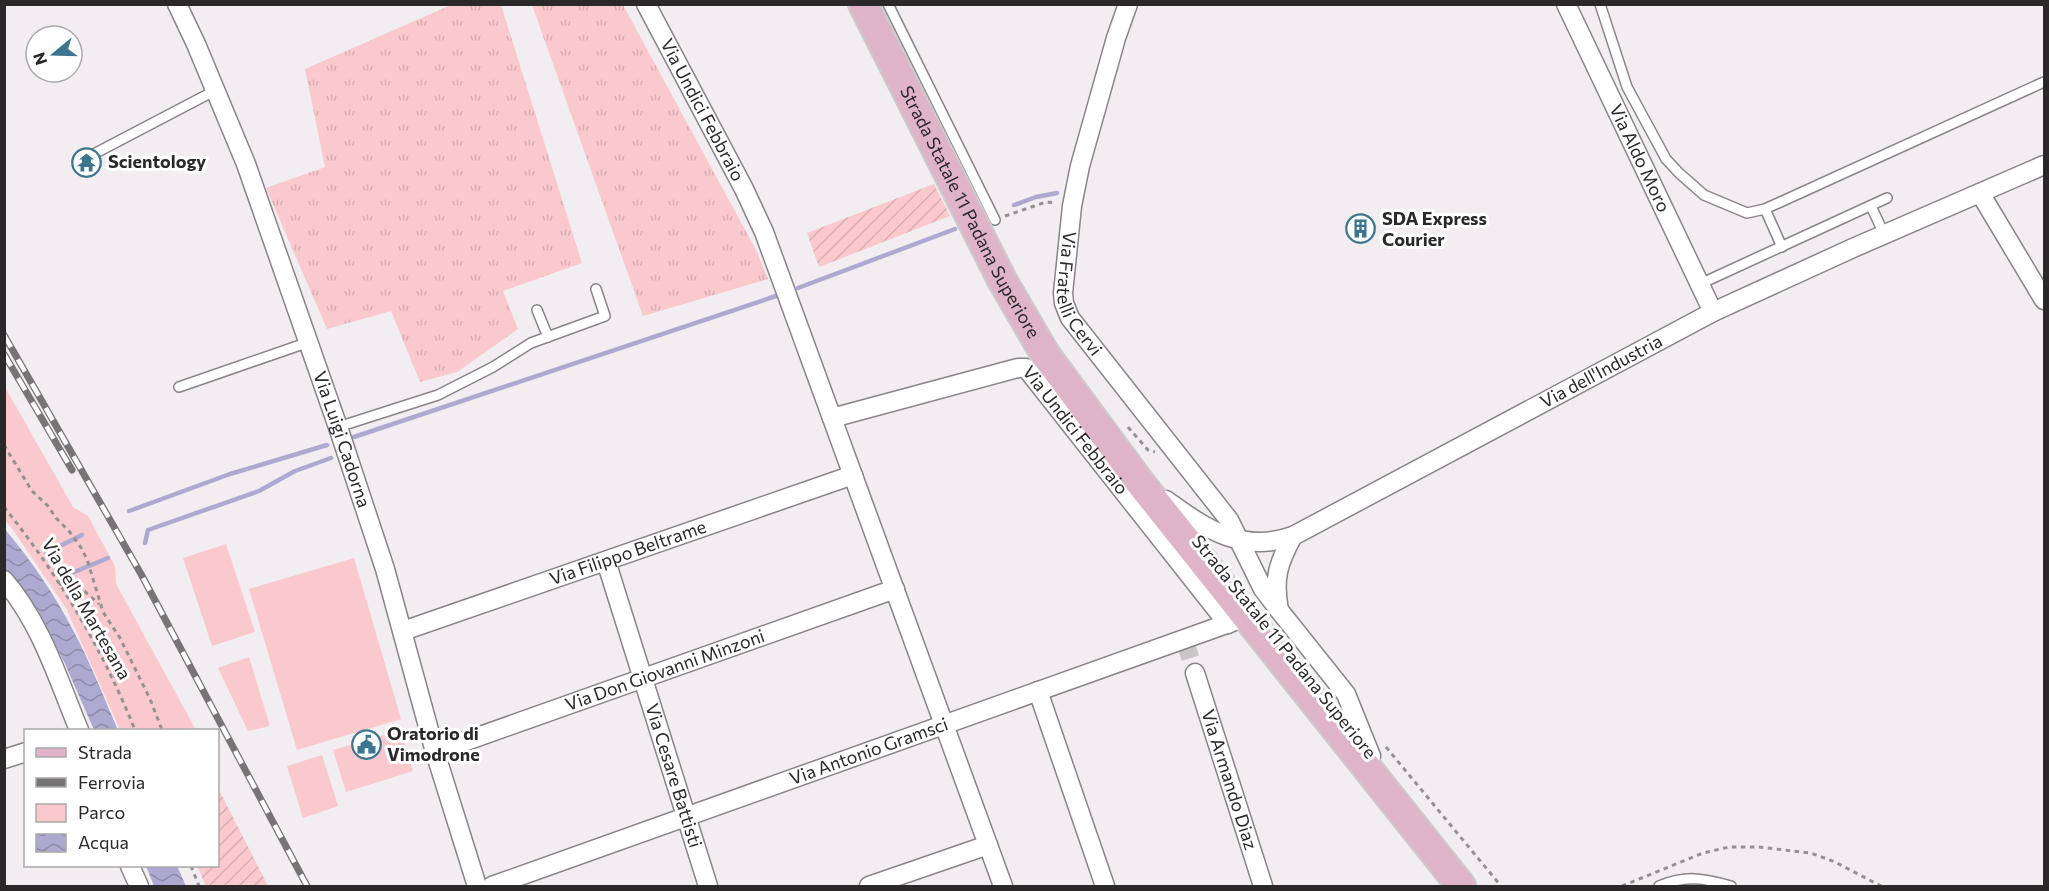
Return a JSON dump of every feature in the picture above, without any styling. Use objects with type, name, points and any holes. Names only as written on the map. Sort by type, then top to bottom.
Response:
[{"type":"main road","name":"Strada Statale 11 Padana Superiore","points":[[863,4],[1014,302],[1045,354],[1237,620],[1461,886]]},
{"type":"main road","name":"Strada Statale 11 Padana Superiore","points":[[1087,412],[1166,500],[1378,750],[1476,886]]},
{"type":"street","name":"Via Luigi Cadorna","points":[[177,4],[216,90],[251,178],[338,427],[385,569],[435,752],[477,886]]},
{"type":"street","name":"Via Undici Febbraio","points":[[645,4],[759,222],[1003,886]]},
{"type":"street","name":"Via Fratelli Cervi","points":[[1128,4],[1080,166],[1072,206],[1063,293],[1064,303],[1070,318],[1228,520],[1263,589],[1346,694],[1378,750]]},
{"type":"street","name":"Via Aldo Moro","points":[[1566,4],[1713,312]]},
{"type":"street","name":"Via dell'Industria","points":[[1166,500],[1213,532],[1226,537],[1270,543],[1293,536],[1713,312],[1884,234],[2044,165]]},
{"type":"street","points":[[1980,193],[2044,300]]},
{"type":"street","name":"Via Undici Febbraio","points":[[832,418],[1018,368],[1026,368],[1237,620]]},
{"type":"street","name":"Via Filippo Beltrame","points":[[403,631],[853,475]]},
{"type":"street","points":[[1279,610],[1276,576],[1279,564],[1293,536]]},
{"type":"street","name":"Via Cesare Battisti","points":[[606,561],[708,886]]},
{"type":"street","points":[[4,580],[20,599],[39,634],[79,729]]},
{"type":"street","name":"Via Don Giovanni Minzoni","points":[[435,752],[895,589]]},
{"type":"street","name":"Via Antonio Gramsci","points":[[492,886],[1237,620]]},
{"type":"street","name":"Via Armando Diaz","points":[[1195,673],[1263,886]]},
{"type":"street","points":[[1038,691],[1105,886]]},
{"type":"street","points":[[4,759],[24,753]]},
{"type":"street","points":[[870,886],[988,845]]},
{"type":"street","points":[[130,867],[140,886]]},
{"type":"lane","points":[[888,4],[995,220]]},
{"type":"lane","points":[[1600,4],[1627,87],[1666,159],[1704,195],[1747,213],[1765,209],[2044,82]]},
{"type":"lane","points":[[90,156],[216,90]]},
{"type":"lane","points":[[1700,284],[1887,198]]},
{"type":"lane","points":[[1871,206],[1884,234]]},
{"type":"lane","points":[[1765,209],[1782,247]]},
{"type":"lane","points":[[338,427],[438,394],[483,373],[531,343],[605,316],[596,289]]},
{"type":"lane","points":[[537,310],[548,337]]},
{"type":"lane","points":[[179,387],[309,342]]},
{"type":"lane","points":[[1659,886],[1691,878],[1731,886]]},
{"type":"path","points":[[995,220],[1046,202],[1072,206]]},
{"type":"path","points":[[4,446],[32,491],[48,506],[80,546],[87,559],[100,605],[120,638],[150,699],[162,729]]},
{"type":"path","name":"Via della Martesana","points":[[4,507],[31,540],[86,627],[118,690],[135,729]]},
{"type":"path","points":[[59,584],[81,588],[100,605]]},
{"type":"path","points":[[1378,750],[1501,886]]},
{"type":"path","points":[[1622,886],[1703,853],[1729,847],[1758,847],[1811,853],[1835,862],[1881,886]]},
{"type":"path","points":[[191,867],[199,886]]},
{"type":"green space","points":[[451,5],[501,5],[582,263],[503,291],[518,329],[457,372],[420,382],[391,311],[327,329],[266,188],[325,167],[305,69]]},
{"type":"green space","points":[[532,5],[623,5],[756,250],[768,279],[643,316]]},
{"type":"green space","points":[[934,184],[950,216],[819,267],[807,233]]},
{"type":"green space","points":[[5,387],[73,507],[88,516],[115,566],[116,584],[195,729],[120,729],[66,608],[5,521]]},
{"type":"green space","points":[[226,544],[255,632],[212,646],[183,558]]},
{"type":"green space","points":[[354,558],[401,719],[297,750],[249,589]]},
{"type":"green space","points":[[249,657],[270,726],[248,731],[218,668]]},
{"type":"green space","points":[[401,730],[413,771],[346,792],[333,750]]},
{"type":"green space","points":[[322,755],[338,806],[303,818],[287,766]]},
{"type":"green space","points":[[219,790],[268,886],[206,886],[197,867],[219,867]]},
{"type":"water","points":[[4,528],[42,578],[67,618],[118,729],[94,729],[38,610],[5,570]]},
{"type":"water","points":[[146,867],[177,867],[186,886],[154,886]]},
{"type":"waterway","points":[[1014,205],[1057,193]]},
{"type":"waterway","points":[[798,288],[955,229]]},
{"type":"waterway","points":[[354,437],[776,296]]},
{"type":"waterway","points":[[129,511],[230,474],[327,445]]},
{"type":"waterway","points":[[145,543],[148,530],[259,491],[295,471],[331,458]]},
{"type":"waterway","points":[[46,553],[82,535]]},
{"type":"waterway","points":[[62,577],[108,558]]},
{"type":"tunnel","points":[[1185,641],[1195,673]]},
{"type":"railway","points":[[4,335],[141,574],[307,886]]},
{"type":"railway","points":[[4,354],[72,470]]},
{"type":"place","name":"Scientology","points":[[87,162]]},
{"type":"place","name":"SDA Express Courier","points":[[1361,229]]},
{"type":"place","name":"Oratorio di Vimodrone","points":[[366,744]]}]
